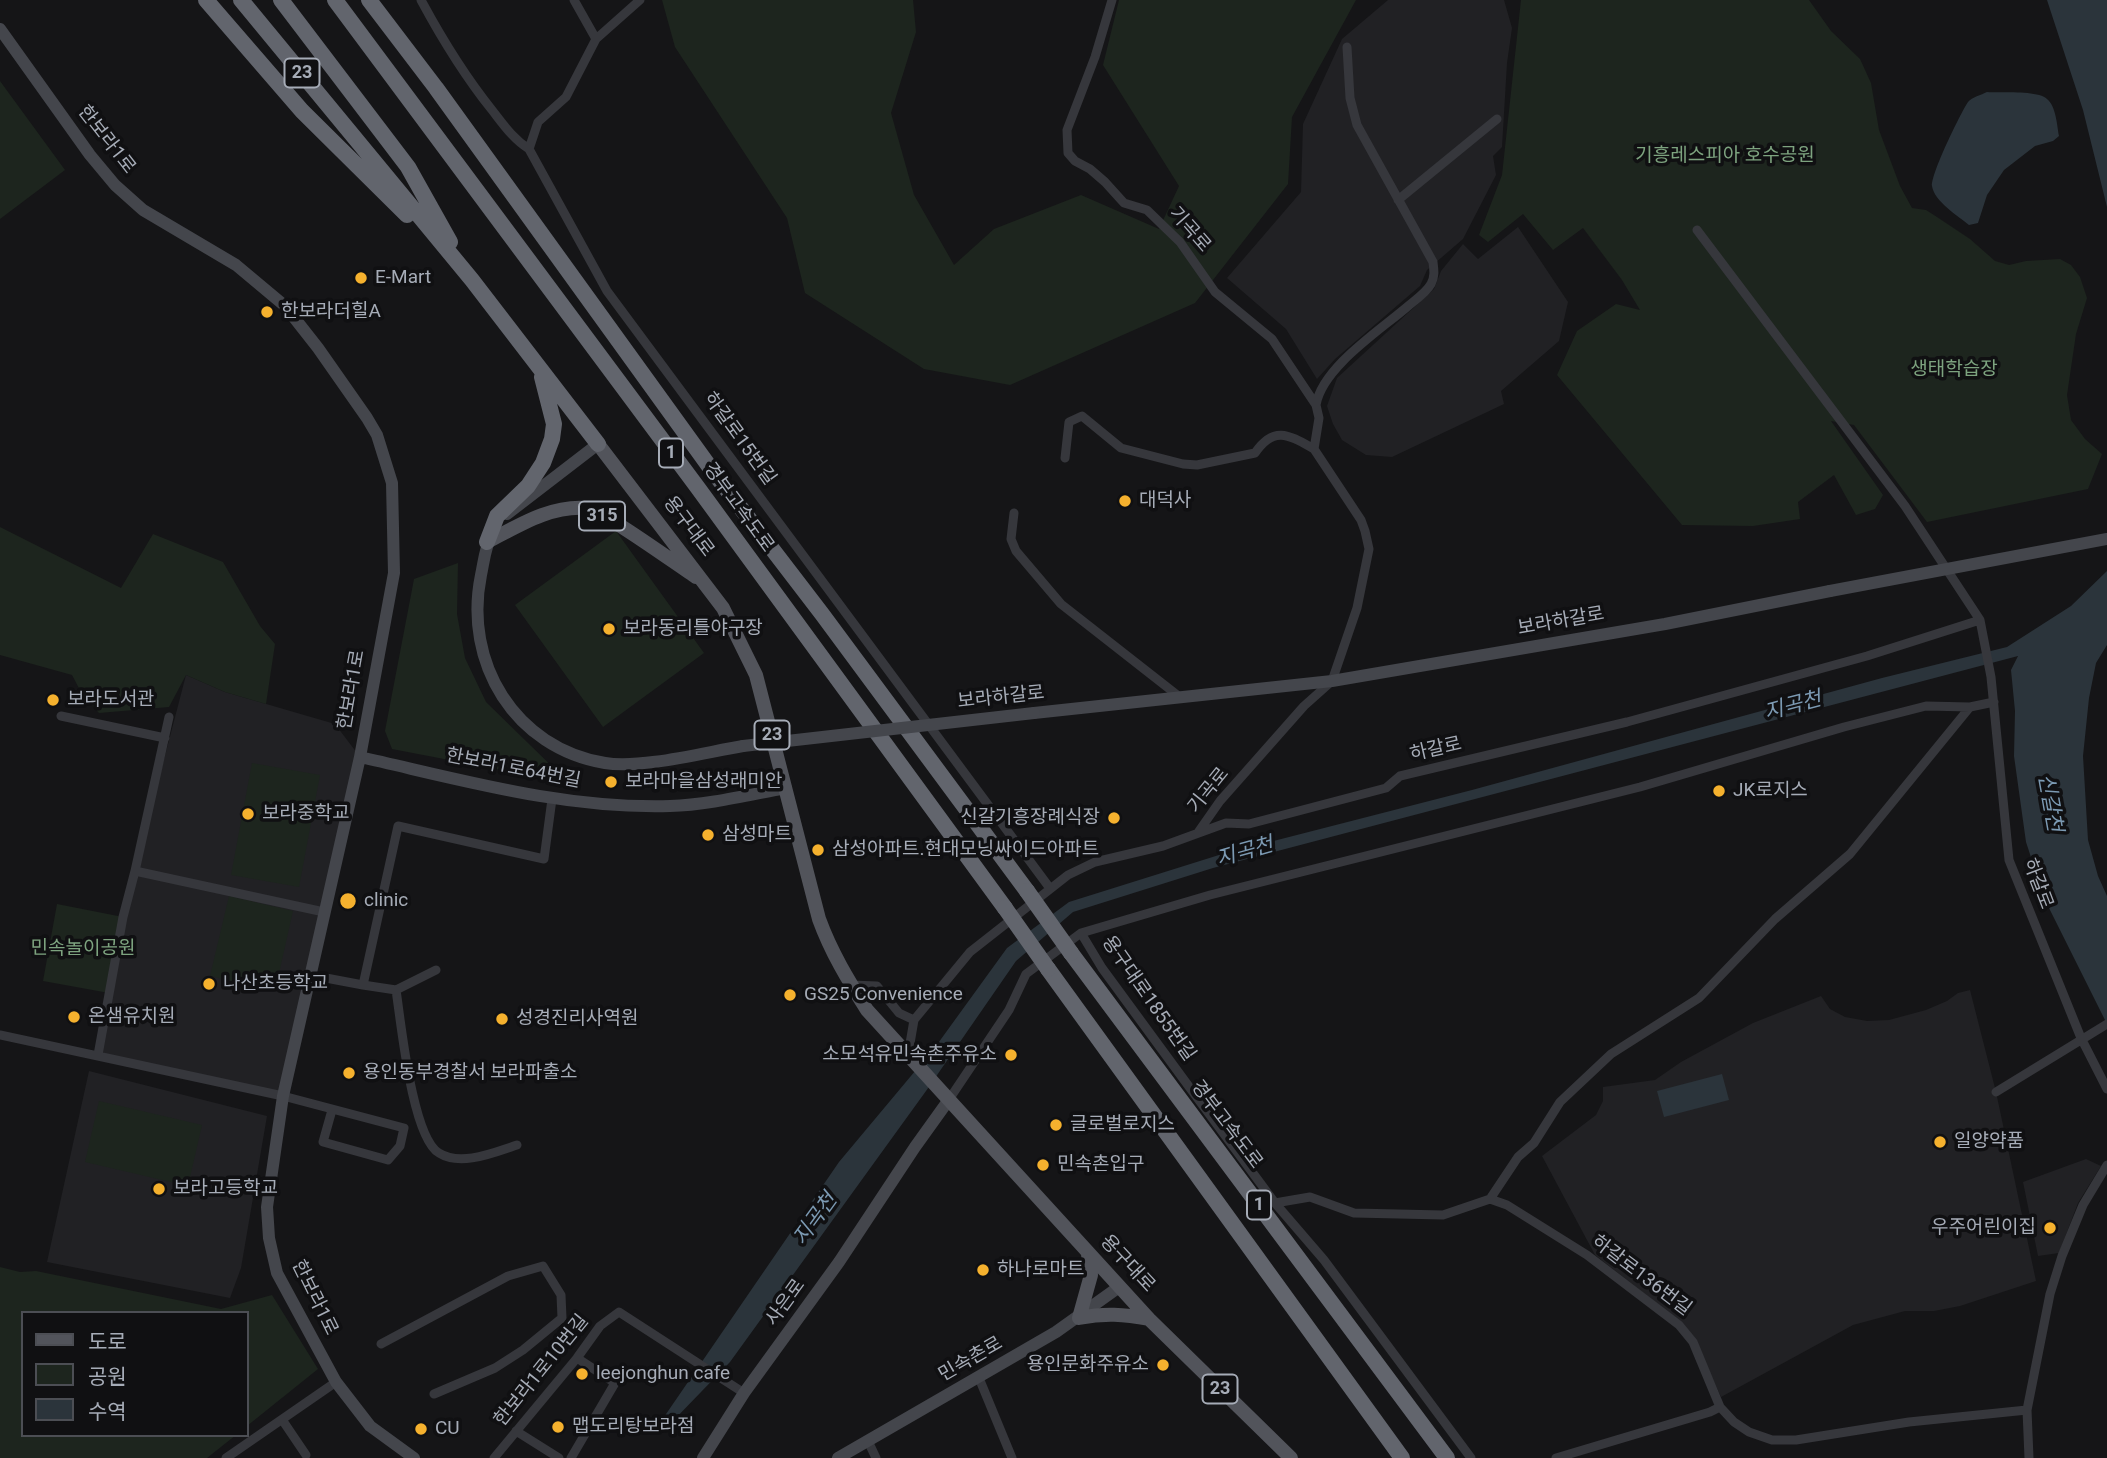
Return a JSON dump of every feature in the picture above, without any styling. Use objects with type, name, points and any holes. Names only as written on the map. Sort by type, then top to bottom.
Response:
[{"type":"highway","points":[[206,0],[302,111],[472,280]]},
{"type":"highway","name":"용구대로","points":[[241,0],[472,280],[598,444]]},
{"type":"highway","points":[[281,0],[408,167],[472,280]]},
{"type":"highway","name":"경부고속도로","points":[[335,0],[698,488],[1402,1458]]},
{"type":"highway","name":"경부고속도로","points":[[369,0],[436,88],[714,473],[822,614],[1447,1458]]},
{"type":"highway","points":[[487,542],[497,516],[528,486],[543,463],[552,439],[554,424],[541,372]]},
{"type":"main road","name":"용구대로","points":[[598,444],[723,608],[755,675],[827,942],[867,1010],[904,1050]]},
{"type":"main road","name":"315","points":[[487,542],[529,519],[563,509],[590,508],[706,584]]},
{"type":"main road","name":"23","points":[[904,1050],[944,1096]]},
{"type":"main road","name":"용구대로","points":[[944,1096],[1149,1319],[1291,1458]]},
{"type":"main road","points":[[1088,1254],[1091,1275],[1079,1318],[1099,1314],[1124,1314],[1149,1319]]},
{"type":"street","name":"하갈로15번길","points":[[421,0],[444,45],[471,83],[516,141],[529,149],[607,291],[1049,887]]},
{"type":"street","points":[[574,0],[596,39]]},
{"type":"street","points":[[529,149],[538,122],[566,97],[596,39],[640,0]]},
{"type":"street","name":"기곡로","points":[[1112,0],[1096,57],[1067,130],[1068,153],[1105,182],[1124,203],[1147,210],[1180,242],[1215,292],[1272,339],[1316,405]]},
{"type":"street","name":"한보라1로","points":[[0,29],[90,155],[115,185],[143,209],[236,265],[285,306],[347,387],[377,435],[392,483],[394,573],[360,757],[283,1096],[267,1207],[269,1238],[277,1273],[336,1382],[370,1426],[414,1458]]},
{"type":"street","points":[[1065,458],[1069,422],[1082,416],[1121,448],[1183,464],[1197,465],[1255,453],[1264,441],[1278,434],[1291,435],[1314,449],[1319,418],[1316,405],[1318,393],[1324,383],[1347,358],[1424,293],[1431,284],[1433,262],[1353,114],[1347,47]]},
{"type":"street","points":[[1398,200],[1497,119]]},
{"type":"street","points":[[1697,230],[1919,526],[1980,621]]},
{"type":"street","name":"보라하갈로","points":[[598,444],[500,520],[487,542],[477,592],[477,620],[483,657],[494,683],[508,703],[544,740],[564,752],[608,763],[632,764],[743,746],[1332,681],[1665,624],[2107,539]]},
{"type":"street","name":"기곡로","points":[[1199,831],[1220,801],[1304,706],[1332,681],[1357,608],[1369,549],[1361,520],[1314,449]]},
{"type":"street","points":[[1014,513],[1011,539],[1016,551],[1061,604],[1181,698]]},
{"type":"street","name":"하갈로","points":[[914,1020],[970,952],[1049,887],[1095,862],[1163,846],[1226,823],[1248,824],[1386,788],[1400,776],[1627,723],[1867,656],[1980,621],[1991,677],[2009,860],[2076,1041],[2107,1089]]},
{"type":"street","points":[[1081,933],[1210,895],[1640,787],[1926,706],[1970,707],[1994,702]]},
{"type":"street","points":[[1275,1203],[1310,1197],[1354,1213],[1443,1214],[1490,1199],[1518,1157],[1534,1143],[1560,1102],[1611,1054],[1712,988],[1775,919],[1841,864],[1970,707]]},
{"type":"street","points":[[61,716],[165,738]]},
{"type":"street","points":[[97,1055],[123,917],[169,717]]},
{"type":"street","name":"한보라1로64번길","points":[[360,757],[552,799],[617,805],[670,806],[786,788]]},
{"type":"street","points":[[363,985],[398,826],[544,859],[552,799]]},
{"type":"street","points":[[135,871],[324,912]]},
{"type":"street","name":"용구대로1855번길","points":[[944,1096],[1009,1010],[1026,974],[1081,933],[1102,968],[1275,1203],[1324,1260],[1471,1458]]},
{"type":"street","points":[[310,975],[396,989],[436,970]]},
{"type":"street","points":[[852,985],[877,986],[899,1013],[914,1020],[904,1050]]},
{"type":"street","points":[[396,989],[410,1082],[417,1113],[429,1143],[438,1153],[454,1158],[487,1154],[517,1145]]},
{"type":"street","points":[[1996,1092],[2107,1024]]},
{"type":"street","points":[[0,1035],[283,1096],[404,1128],[400,1146],[388,1160],[323,1142],[332,1110]]},
{"type":"street","name":"사은로","points":[[703,1458],[739,1390],[839,1262],[915,1147],[944,1096]]},
{"type":"street","points":[[2029,1458],[2026,1410],[2050,1294],[2082,1205],[2107,1165]]},
{"type":"street","name":"하갈로136번길","points":[[1490,1199],[1507,1205],[1587,1255],[1679,1325],[1693,1342],[1720,1407],[1734,1422],[1749,1432],[1772,1440],[1796,1440],[1909,1422],[2026,1410]]},
{"type":"street","points":[[381,1344],[508,1276],[543,1266],[561,1295],[562,1318],[523,1350],[495,1368],[434,1394]]},
{"type":"street","name":"민속촌로","points":[[838,1458],[1079,1318],[1119,1287]]},
{"type":"street","name":"한보라1로10번길","points":[[494,1458],[577,1358],[600,1326],[619,1312],[739,1390]]},
{"type":"street","points":[[570,1458],[615,1383],[577,1358]]},
{"type":"street","points":[[979,1378],[1012,1458]]},
{"type":"street","points":[[227,1458],[336,1382]]},
{"type":"street","points":[[1556,1458],[1720,1407]]},
{"type":"street","points":[[283,1421],[305,1457]]},
{"type":"street","points":[[516,1431],[559,1458]]},
{"type":"street","points":[[868,1441],[876,1458]]},
{"type":"shaded area","points":[[1388,0],[1504,0],[1512,28],[1502,147],[1493,156],[1496,175],[1463,239],[1427,270],[1420,286],[1335,359],[1317,379],[1286,329],[1227,278],[1301,192],[1303,124],[1342,39]]},
{"type":"shaded area","points":[[1518,227],[1568,302],[1559,341],[1501,391],[1504,404],[1392,457],[1366,455],[1342,440],[1327,406],[1337,378],[1434,289],[1441,271],[1463,244],[1478,259]]},
{"type":"shaded area","points":[[186,675],[225,692],[335,724],[360,757],[283,1096],[98,1055],[123,917]]},
{"type":"shaded area","name":"일양약품","points":[[1970,990],[1996,1092],[2036,1281],[1960,1306],[1934,1311],[1905,1311],[1853,1325],[1721,1397],[1695,1340],[1681,1322],[1595,1255],[1542,1156],[1596,1115],[1603,1101],[1603,1087],[1655,1080],[1681,1062],[1753,1023],[1821,996],[1830,1009],[1845,1017],[1867,1021],[1889,1020],[1926,1010],[1958,993]]},
{"type":"shaded area","name":"보라고등학교","points":[[89,1071],[267,1116],[241,1268],[230,1298],[47,1262]]},
{"type":"shaded area","name":"우주어린이집","points":[[2086,1159],[2101,1166],[2078,1203],[2059,1253],[2038,1256],[2023,1182]]},
{"type":"green space","points":[[662,0],[913,0],[916,32],[891,113],[914,195],[954,265],[994,229],[1081,195],[1159,229],[1179,186],[1103,65],[1119,0],[1356,0],[1292,117],[1288,184],[1195,303],[1010,385],[924,369],[805,293],[787,218],[675,47]]},
{"type":"green space","points":[[1521,0],[1809,0],[1831,31],[1860,59],[1871,83],[1879,130],[1900,186],[1912,208],[1926,210],[1937,217],[1970,239],[1995,261],[2009,265],[2060,259],[2071,265],[2080,277],[2087,298],[2076,334],[2067,395],[2071,420],[2085,439],[2102,454],[2088,489],[1927,522],[1854,425],[1831,421],[1883,495],[1875,509],[1856,515],[1834,475],[1798,502],[1800,519],[1753,526],[1682,525],[1557,375],[1577,331],[1616,304],[1640,310],[1622,280],[1583,228],[1553,250],[1523,214],[1488,242],[1479,235],[1502,175]]},
{"type":"green space","points":[[0,81],[65,170],[0,219]]},
{"type":"green space","points":[[0,527],[121,588],[153,534],[223,562],[260,626],[275,644],[266,704],[225,692],[186,675],[169,707],[99,713],[82,694],[72,675],[0,655]]},
{"type":"green space","name":"보라동리틀야구장","points":[[616,531],[704,653],[603,727],[515,605]]},
{"type":"green space","points":[[458,563],[457,614],[465,658],[486,702],[569,783],[392,749],[385,731],[414,579]]},
{"type":"green space","points":[[252,763],[320,775],[299,887],[231,875]]},
{"type":"green space","points":[[229,896],[293,911],[275,991],[210,976]]},
{"type":"green space","name":"민속놀이공원","points":[[57,904],[123,917],[109,993],[43,981]]},
{"type":"green space","points":[[99,1101],[202,1125],[188,1186],[85,1162]]},
{"type":"green space","points":[[0,1267],[20,1272],[36,1271],[221,1309],[272,1295],[318,1369],[248,1425],[248,1311],[21,1311],[21,1437],[233,1437],[207,1458],[0,1458]]},
{"type":"water","points":[[2047,0],[2107,0],[2107,207],[2083,110]]},
{"type":"water","points":[[1987,92],[2027,93],[2047,99],[2056,116],[2059,136],[2053,141],[2035,146],[2004,170],[1987,195],[1978,223],[1969,225],[1942,203],[1932,186],[1941,157],[1964,109],[1974,97]]},
{"type":"water","points":[[2107,571],[2107,645],[2096,663],[2083,756],[2088,840],[2107,896],[2107,1024],[2045,900],[2026,842],[2014,756],[2015,711],[2011,670],[2018,656],[1213,868],[1073,912],[1016,961],[926,1091],[730,1362],[672,1422],[664,1417],[839,1162],[936,1046],[1007,948],[1069,902],[1219,855],[2007,647],[2071,606]]},
{"type":"water","points":[[1722,1074],[1729,1100],[1664,1117],[1657,1091]]},
{"type":"place","name":"E-Mart","points":[[361,278]]},
{"type":"place","name":"한보라더힐A","points":[[267,312]]},
{"type":"place","name":"대덕사","points":[[1125,501]]},
{"type":"place","name":"보라동리틀야구장","points":[[609,629]]},
{"type":"place","name":"보라도서관","points":[[53,700]]},
{"type":"place","name":"보라마을삼성래미안","points":[[611,782]]},
{"type":"place","name":"JK로지스","points":[[1719,791]]},
{"type":"place","name":"보라중학교","points":[[248,814]]},
{"type":"place","name":"신갈기흥장례식장","points":[[1114,818]]},
{"type":"place","name":"삼성마트","points":[[708,835]]},
{"type":"place","name":"삼성아파트.현대모닝싸이드아파트","points":[[818,850]]},
{"type":"place","name":"clinic","points":[[348,901]]},
{"type":"place","name":"나산초등학교","points":[[209,984]]},
{"type":"place","name":"GS25 Convenience","points":[[790,995]]},
{"type":"place","name":"온샘유치원","points":[[74,1017]]},
{"type":"place","name":"성경진리사역원","points":[[502,1019]]},
{"type":"place","name":"소모석유민속촌주유소","points":[[1011,1055]]},
{"type":"place","name":"용인동부경찰서 보라파출소","points":[[349,1073]]},
{"type":"place","name":"글로벌로지스","points":[[1056,1125]]},
{"type":"place","name":"일양약품","points":[[1940,1142]]},
{"type":"place","name":"민속촌입구","points":[[1043,1165]]},
{"type":"place","name":"보라고등학교","points":[[159,1189]]},
{"type":"place","name":"우주어린이집","points":[[2050,1228]]},
{"type":"place","name":"하나로마트","points":[[983,1270]]},
{"type":"place","name":"용인문화주유소","points":[[1163,1365]]},
{"type":"place","name":"leejonghun cafe","points":[[582,1374]]},
{"type":"place","name":"맵도리탕보라점","points":[[558,1427]]},
{"type":"place","name":"CU","points":[[421,1429]]},
{"type":"park label","name":"기흥레스피아 호수공원","points":[[1725,156]]},
{"type":"park label","name":"생태학습장","points":[[1954,370]]},
{"type":"water label","name":"지곡천","points":[[1793,707]]},
{"type":"water label","name":"신갈천","points":[[2049,803]]},
{"type":"water label","name":"지곡천","points":[[1245,853]]},
{"type":"water label","name":"지곡천","points":[[816,1220]]}]
